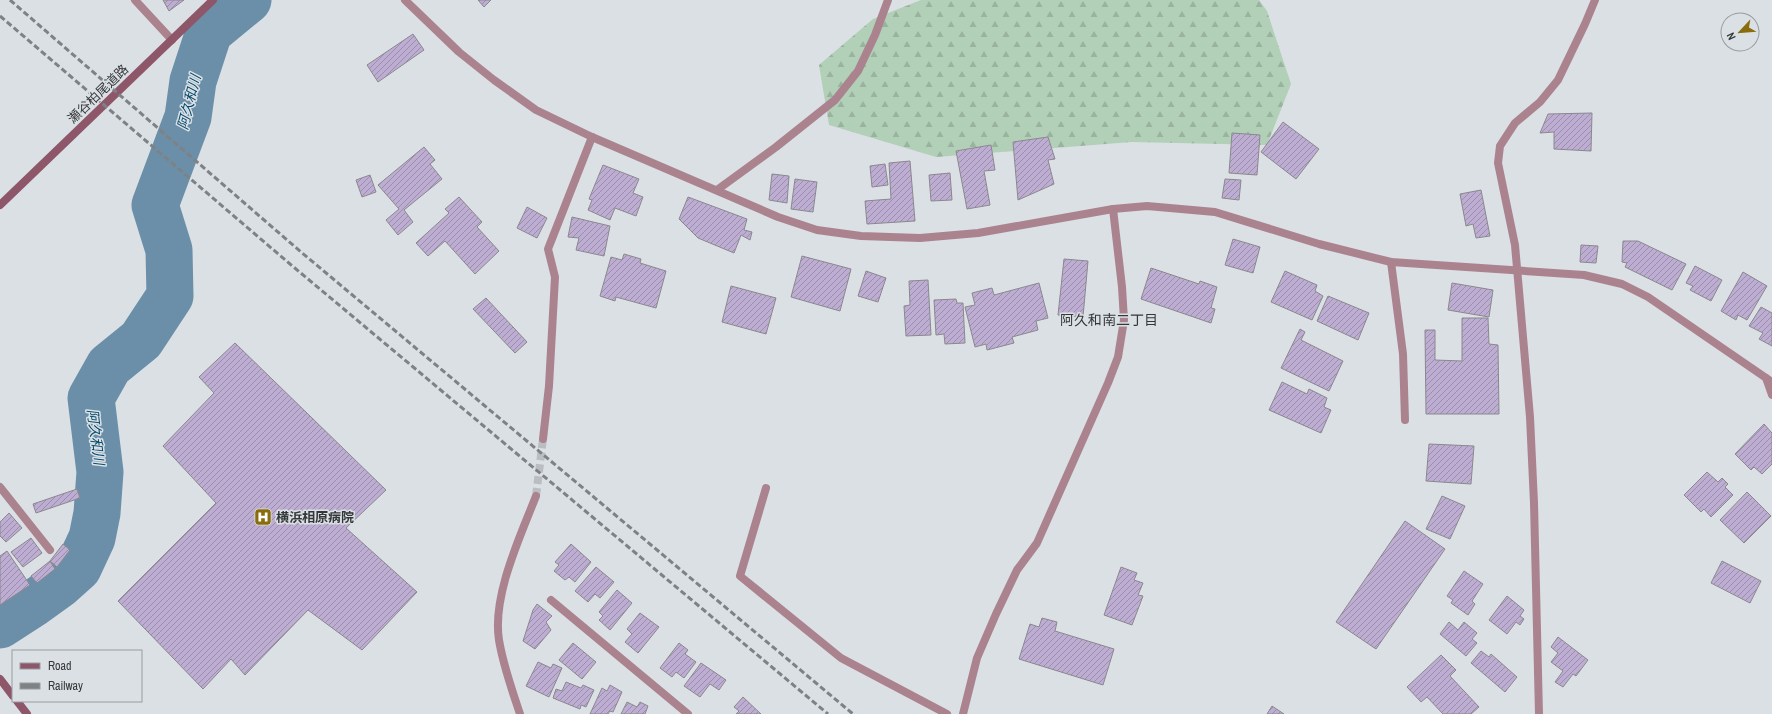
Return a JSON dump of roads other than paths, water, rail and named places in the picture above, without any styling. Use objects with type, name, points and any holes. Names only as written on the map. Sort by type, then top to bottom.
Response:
[{"type":"main road","name":"瀬谷柏尾道路","points":[[0,205],[212,0]]},
{"type":"main road","points":[[0,679],[12,695]]},
{"type":"main road","points":[[18,702],[27,714]]},
{"type":"street","points":[[135,0],[172,40]]},
{"type":"street","points":[[405,0],[459,52],[494,80],[536,110],[592,137],[778,217],[804,226],[818,230],[861,236],[920,238],[978,232],[1113,209],[1147,206],[1215,212],[1319,244],[1391,262],[1517,272],[1584,275],[1622,284],[1648,298],[1769,380],[1772,395]]},
{"type":"street","points":[[718,190],[776,147],[835,100],[858,72],[875,35],[888,0]]},
{"type":"street","points":[[1539,714],[1530,417],[1515,245],[1498,163],[1500,146],[1516,123],[1540,102],[1558,80],[1595,0]]},
{"type":"street","points":[[543,439],[549,386],[555,277],[548,249],[592,137]]},
{"type":"street","points":[[963,714],[977,658],[996,614],[1017,570],[1037,543],[1108,383],[1118,357],[1124,320],[1113,209]]},
{"type":"street","points":[[1391,262],[1403,354],[1405,420]]},
{"type":"street","points":[[0,487],[50,550]]},
{"type":"street","points":[[766,488],[740,576],[841,658],[948,714]]},
{"type":"street","points":[[520,714],[499,639],[500,602],[512,558],[536,496]]},
{"type":"street","points":[[551,600],[688,714]]},
{"type":"waterway","name":"阿久和川","points":[[0,625],[59,585],[78,568],[92,538],[97,513],[100,472],[91,398],[109,366],[141,340],[170,296],[169,250],[155,205],[188,117],[193,81],[209,32],[248,0]]},
{"type":"tunnel","points":[[536,496],[543,439]]},
{"type":"railway","points":[[10,0],[301,252],[853,714]]},
{"type":"railway","points":[[0,16],[290,264],[828,714]]},
{"type":"place","name":"横浜相原病院","points":[[263,517]]},
{"type":"district","name":"阿久和南二丁目","points":[[1109,320]]}]
